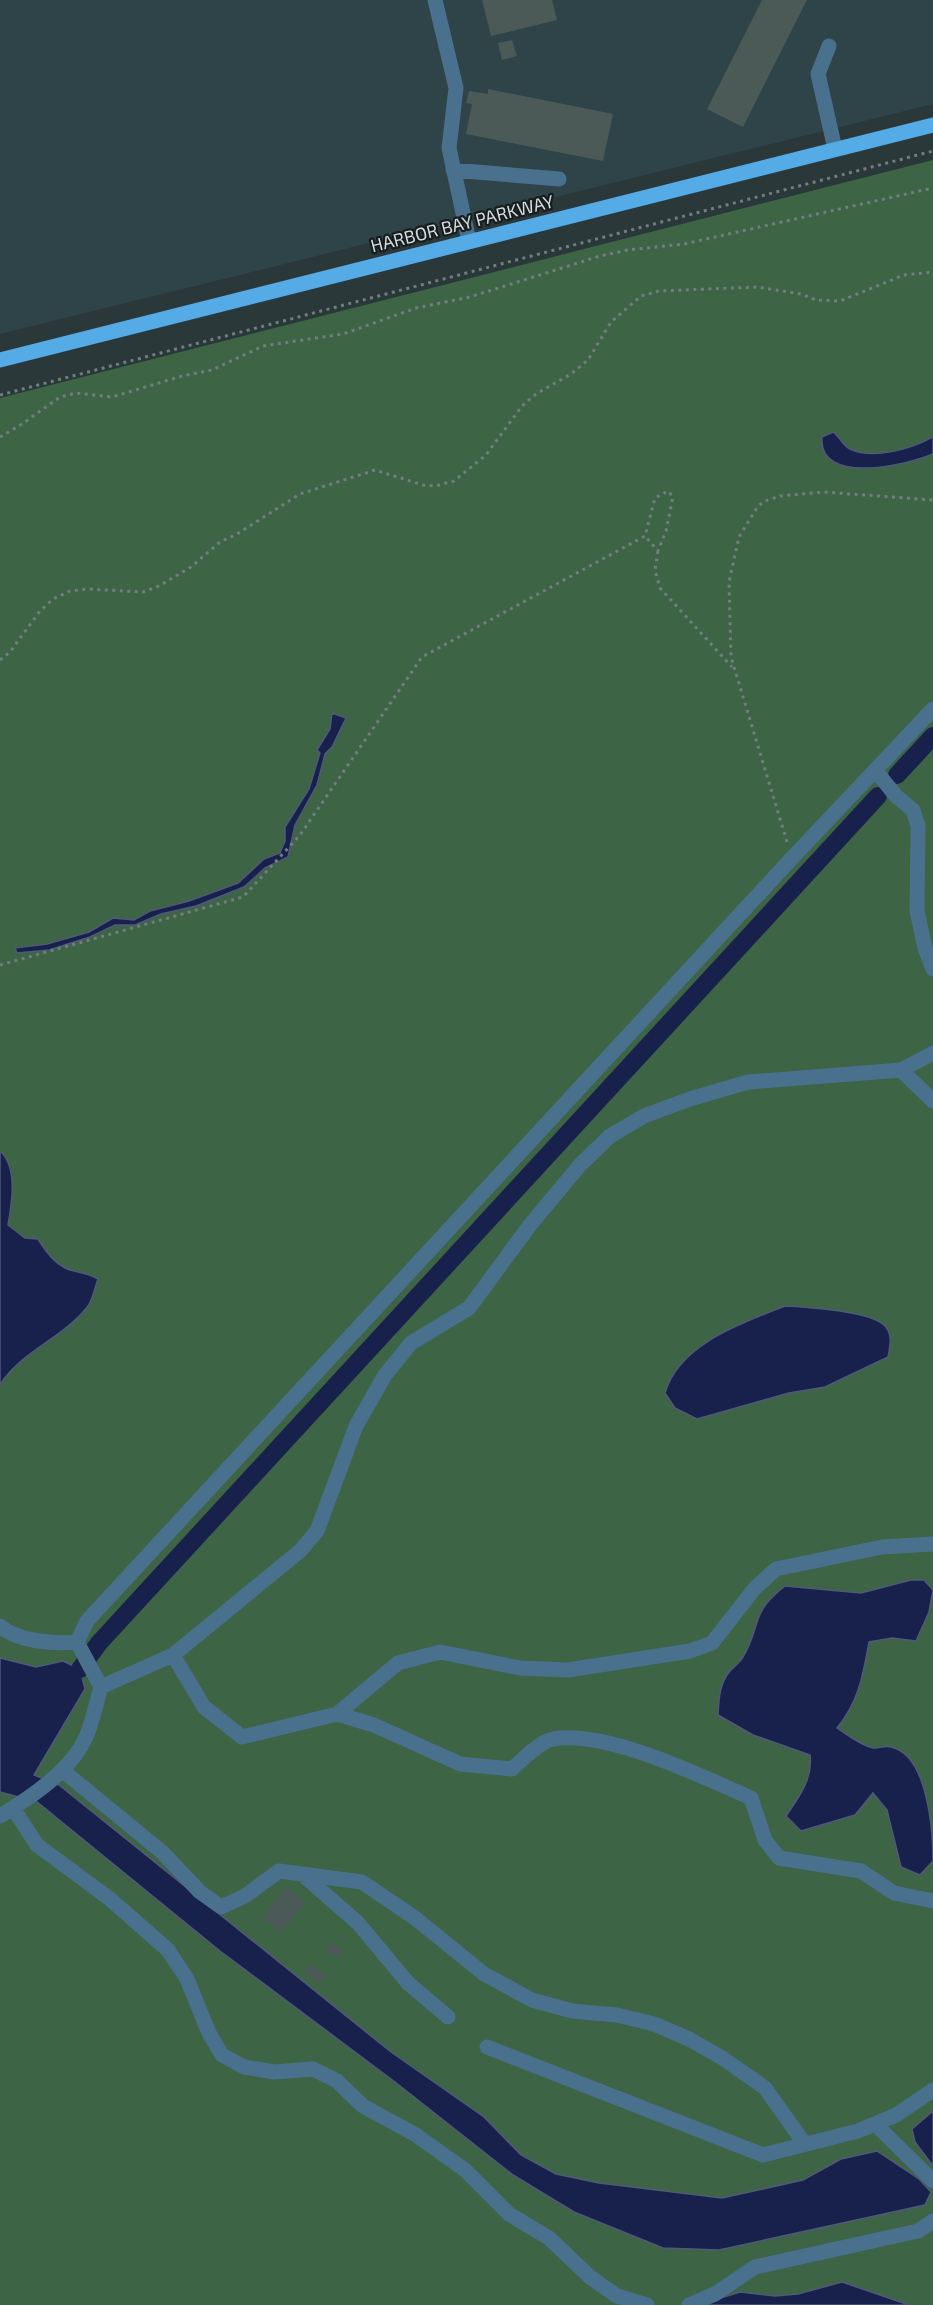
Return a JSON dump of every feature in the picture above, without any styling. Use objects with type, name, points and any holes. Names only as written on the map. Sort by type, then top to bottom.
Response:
[{"type":"main road","name":"HARBOR BAY PARKWAY","points":[[0,360],[933,124]]},
{"type":"lane","points":[[435,0],[456,88],[449,148],[469,241]]},
{"type":"lane","points":[[829,46],[818,74],[835,149]]},
{"type":"lane","points":[[453,170],[559,179]]},
{"type":"lane","points":[[77,1642],[87,1621],[792,858],[933,709]]},
{"type":"lane","points":[[875,770],[896,796],[913,810],[918,826],[917,910],[925,948],[933,969]]},
{"type":"lane","points":[[102,1687],[173,1655],[306,1545],[317,1531],[356,1426],[385,1375],[411,1343],[469,1308],[530,1226],[580,1165],[610,1136],[644,1116],[690,1099],[748,1082],[901,1070],[933,1053]]},
{"type":"lane","points":[[901,1070],[933,1101]]},
{"type":"lane","points":[[173,1655],[204,1707],[242,1737],[337,1714],[398,1663],[440,1652],[520,1668],[568,1670],[690,1651],[712,1643],[749,1595],[776,1569],[882,1547],[933,1544]]},
{"type":"lane","points":[[0,1626],[6,1631],[30,1639],[61,1644],[77,1642]]},
{"type":"lane","points":[[0,1816],[57,1774],[86,1738],[102,1687],[77,1642]]},
{"type":"lane","points":[[337,1714],[374,1725],[460,1764],[512,1769],[551,1739],[600,1741],[639,1753],[751,1798],[765,1840],[779,1858],[861,1871],[894,1893],[933,1902]]},
{"type":"lane","points":[[57,1774],[162,1852],[200,1892],[221,1907],[245,1896],[279,1871],[362,1881],[415,1918],[484,1974],[532,2000],[572,2011],[617,2015],[645,2022],[689,2038],[765,2088],[804,2143]]},
{"type":"lane","points":[[19,1804],[37,1845],[110,1899],[168,1950],[188,1979],[209,2033],[222,2055],[244,2067],[274,2072],[313,2069],[337,2081],[363,2106],[416,2134],[465,2170],[509,2214],[549,2238],[590,2277],[617,2296],[647,2305]]},
{"type":"lane","points":[[302,1874],[358,1923],[408,1983],[448,2017]]},
{"type":"lane","points":[[487,2047],[763,2155],[858,2131],[896,2115],[933,2090]]},
{"type":"lane","points":[[875,2124],[933,2181]]},
{"type":"lane","points":[[689,2305],[715,2294],[754,2266],[918,2231],[933,2221]]},
{"type":"path","points":[[0,395],[933,152]]},
{"type":"path","points":[[0,437],[60,397],[76,393],[112,397],[182,376],[212,370],[264,346],[343,334],[416,308],[429,308],[470,297],[600,256],[628,250],[684,244],[933,188]]},
{"type":"path","points":[[0,660],[10,652],[53,599],[70,591],[88,589],[143,592],[159,586],[184,572],[220,542],[237,534],[300,494],[375,470],[435,486],[454,481],[486,455],[522,406],[536,394],[571,374],[588,360],[611,322],[641,296],[659,291],[757,286],[801,294],[816,300],[840,301],[904,274],[933,272]]},
{"type":"path","points":[[0,965],[243,897],[300,835],[422,657],[645,536],[655,498],[668,491],[673,497],[655,570],[660,588],[734,669]]},
{"type":"path","points":[[792,858],[734,669],[730,618],[731,567],[739,537],[758,506],[780,496],[824,492],[933,500]]},
{"type":"path","points":[[645,536],[658,551]]},
{"type":"shaded area","points":[[0,0],[933,0],[933,104],[0,334]]},
{"type":"green space","points":[[933,160],[933,2305],[0,2305],[0,398]]},
{"type":"water","points":[[833,432],[848,448],[870,453],[892,452],[933,437],[933,454],[885,466],[849,467],[834,462],[825,452],[822,437]]},
{"type":"water","points":[[332,713],[346,718],[332,747],[325,754],[317,785],[295,825],[288,857],[265,868],[244,887],[196,906],[161,914],[135,925],[115,925],[90,937],[49,950],[17,953],[15,948],[47,944],[89,932],[113,918],[134,920],[150,911],[189,901],[238,883],[264,859],[280,853],[285,841],[285,827],[309,789],[320,753],[317,750],[330,729]]},
{"type":"water","points":[[0,1151],[6,1158],[11,1176],[12,1196],[8,1225],[25,1238],[38,1239],[49,1255],[69,1270],[98,1279],[90,1303],[78,1317],[19,1363],[0,1385]]},
{"type":"water","points":[[785,1306],[853,1313],[878,1321],[888,1329],[890,1341],[888,1357],[825,1387],[789,1393],[697,1419],[675,1408],[665,1393],[672,1376],[698,1348],[732,1328]]},
{"type":"water","points":[[911,1580],[924,1580],[933,1590],[929,1612],[916,1641],[892,1638],[869,1642],[855,1698],[837,1728],[869,1747],[891,1747],[903,1753],[913,1764],[926,1796],[932,1832],[933,1861],[920,1875],[901,1867],[887,1810],[873,1793],[855,1815],[801,1831],[786,1816],[807,1780],[810,1755],[753,1735],[718,1715],[720,1692],[724,1681],[749,1646],[766,1604],[785,1586],[861,1593]]},
{"type":"water","points":[[0,1658],[36,1667],[63,1661],[80,1669],[85,1689],[34,1775],[59,1785],[391,2052],[484,2117],[521,2155],[556,2174],[599,2183],[722,2198],[803,2180],[841,2159],[877,2151],[919,2179],[931,2192],[925,2205],[719,2250],[663,2248],[574,2212],[513,2175],[395,2082],[220,1951],[37,1802],[0,1792]]},
{"type":"water","points":[[933,2111],[933,2166],[915,2142],[912,2129]]},
{"type":"water","points":[[842,2282],[909,2305],[698,2305],[740,2292],[775,2296],[798,2294]]},
{"type":"building","points":[[482,0],[552,0],[557,20],[491,36]]},
{"type":"building","points":[[762,0],[807,0],[743,127],[707,109]]},
{"type":"building","points":[[512,40],[517,56],[502,60],[498,43]]},
{"type":"building","points":[[488,89],[613,114],[603,161],[466,134],[472,104],[466,103],[469,91],[488,94]]},
{"type":"building","points":[[286,1887],[305,1902],[282,1933],[262,1918]]},
{"type":"building","points":[[331,1941],[343,1950],[337,1958],[325,1949]]},
{"type":"building","points":[[311,1964],[325,1976],[319,1984],[304,1972]]},
{"type":"waterway","points":[[897,775],[933,736]]},
{"type":"waterway","points":[[80,1669],[99,1643],[878,796]]}]
